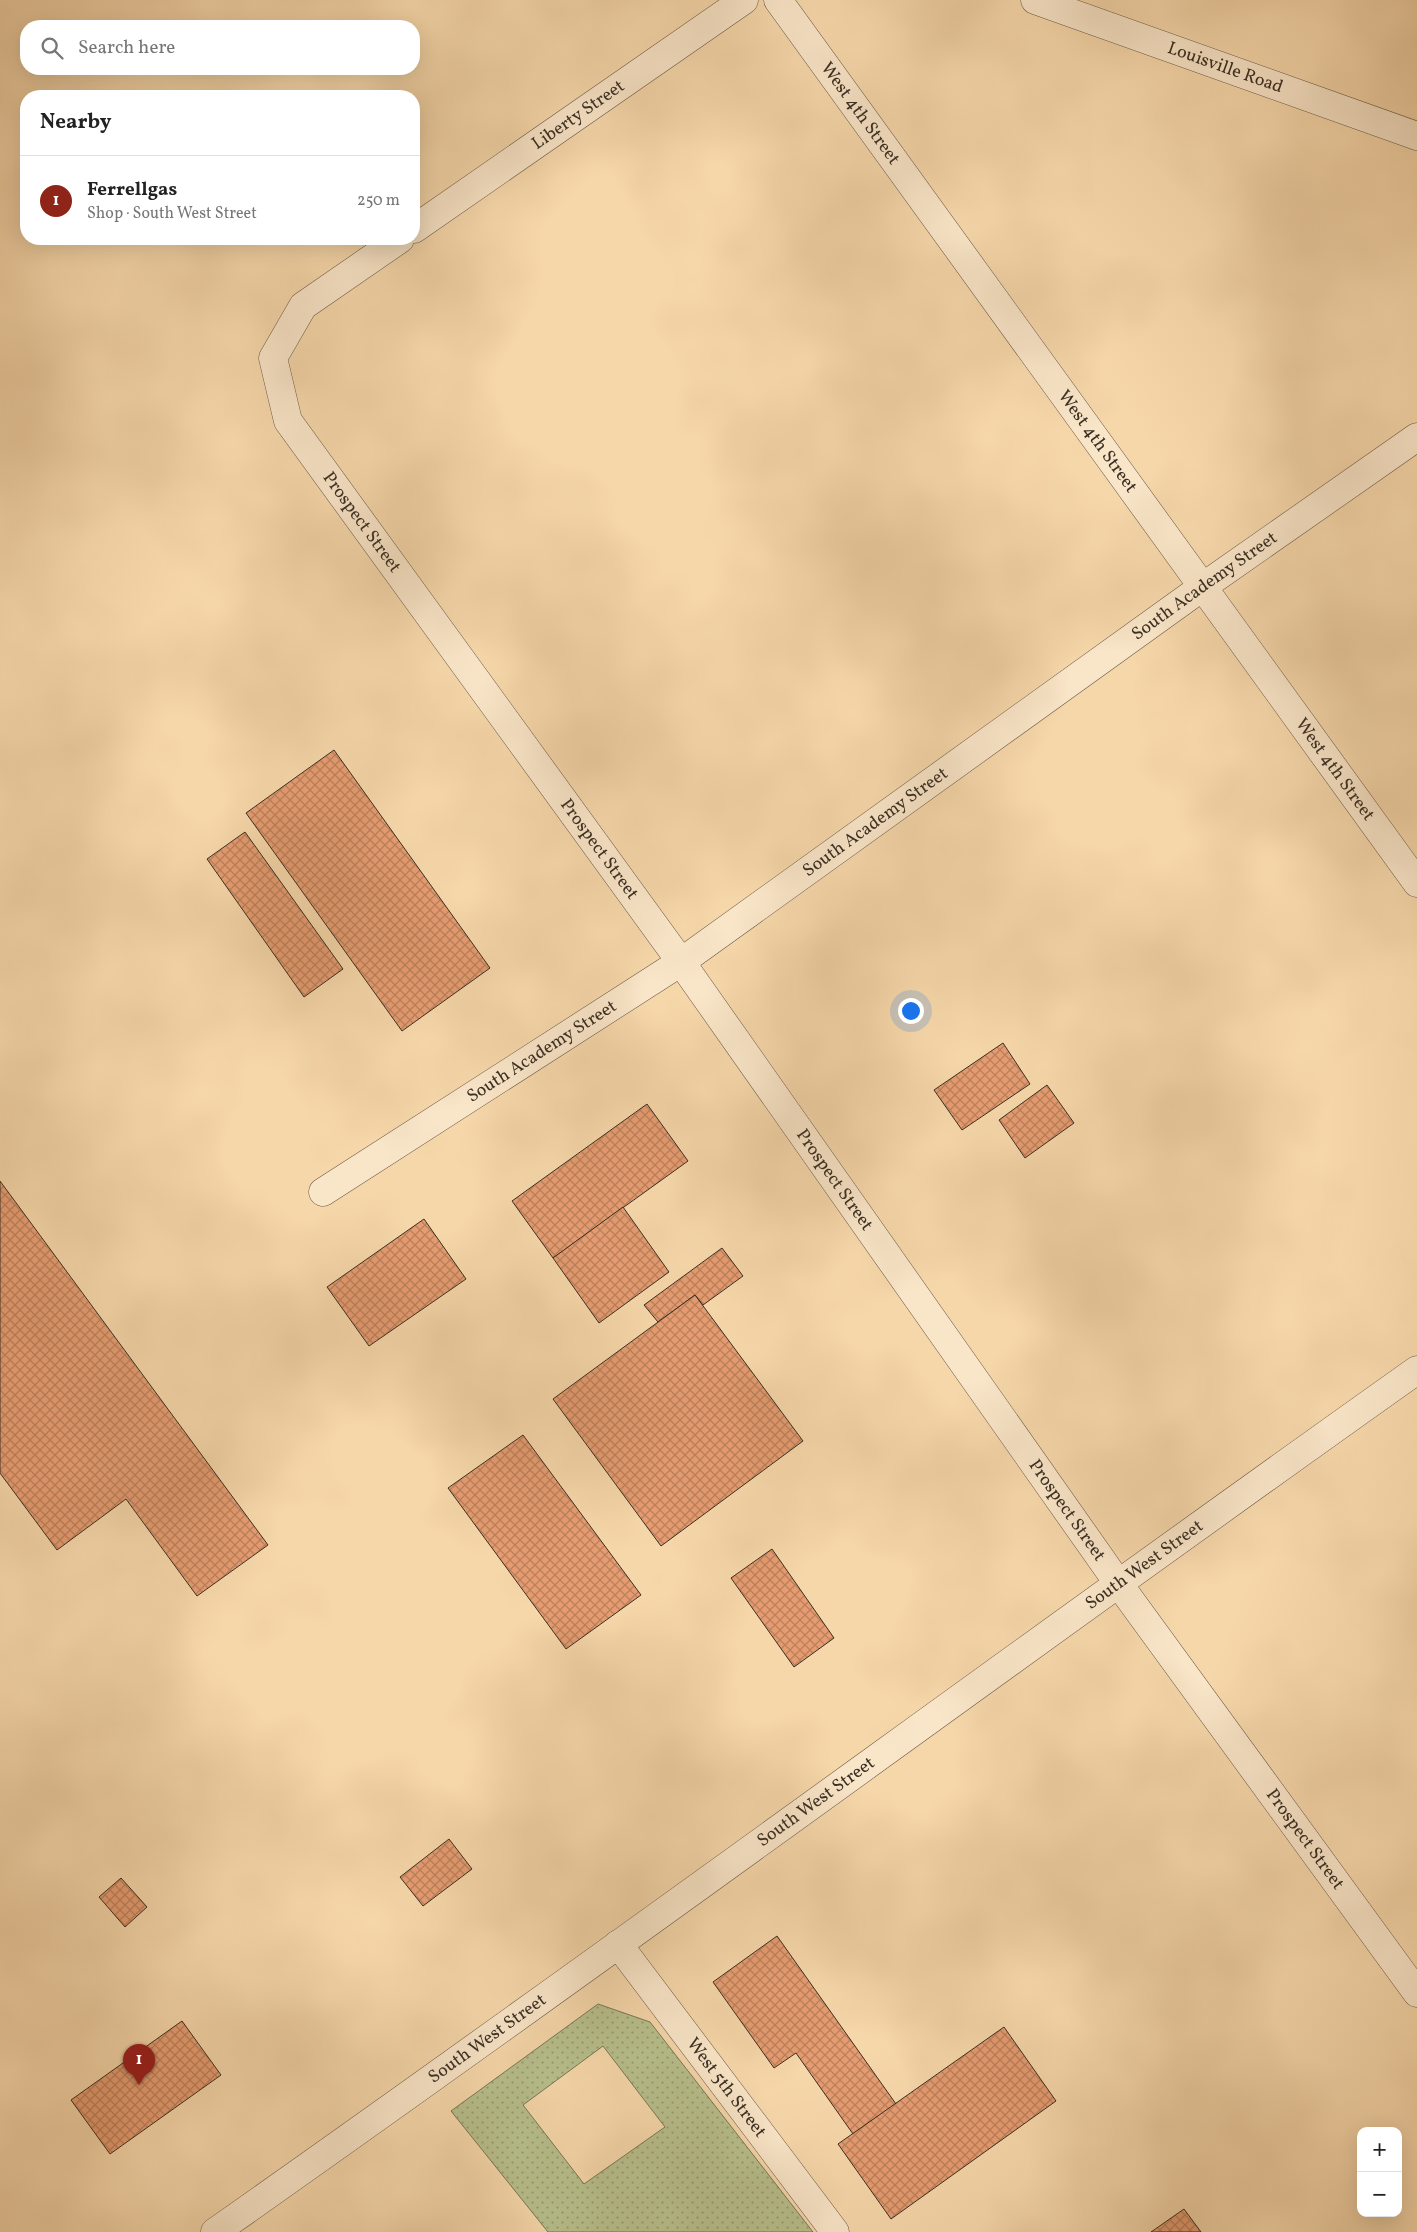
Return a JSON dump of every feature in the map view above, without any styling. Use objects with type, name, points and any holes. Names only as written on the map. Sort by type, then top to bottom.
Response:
[{"type":"street","name":"Liberty Street","points":[[420,225],[744,0]]},
{"type":"street","name":"West 4th Street","points":[[778,0],[1417,883]]},
{"type":"street","name":"Louisville Road","points":[[1035,0],[1417,136]]},
{"type":"street","name":"Prospect Street","points":[[391,245],[303,306],[273,358],[288,421],[681,962],[1118,1583],[1417,1994]]},
{"type":"street","name":"South Academy Street","points":[[323,1192],[681,962],[1202,588],[1417,437]]},
{"type":"street","name":"South West Street","points":[[214,2232],[408,2097],[1118,1583],[1417,1370]]},
{"type":"street","name":"West 5th Street","points":[[618,1944],[835,2232]]},
{"type":"green space","points":[[598,2004],[650,2022],[813,2232],[548,2232],[451,2111]],"holes":[[[603,2046],[665,2127],[584,2184],[523,2105]]]},
{"type":"building","points":[[334,750],[490,968],[402,1031],[246,813]]},
{"type":"building","points":[[245,832],[343,969],[304,997],[207,859]]},
{"type":"building","points":[[1003,1043],[1030,1084],[962,1130],[934,1090]]},
{"type":"building","points":[[1047,1085],[1074,1123],[1025,1158],[999,1120]]},
{"type":"building","points":[[647,1104],[688,1161],[553,1258],[512,1201]]},
{"type":"building","points":[[0,1181],[268,1545],[197,1596],[126,1499],[57,1550],[0,1473]]},
{"type":"building","points":[[623,1207],[669,1272],[599,1323],[553,1258]]},
{"type":"building","points":[[424,1219],[466,1279],[369,1346],[327,1287]]},
{"type":"building","points":[[722,1248],[743,1276],[703,1305],[695,1295],[658,1322],[644,1305]]},
{"type":"building","points":[[695,1295],[803,1441],[661,1546],[553,1399]]},
{"type":"building","points":[[523,1435],[641,1595],[566,1649],[448,1488]]},
{"type":"building","points":[[772,1549],[834,1638],[794,1667],[731,1578]]},
{"type":"building","points":[[449,1839],[472,1869],[423,1906],[400,1877]]},
{"type":"building","points":[[121,1878],[147,1907],[125,1927],[99,1897]]},
{"type":"building","points":[[777,1936],[896,2104],[853,2134],[796,2053],[774,2068],[713,1982]]},
{"type":"building","points":[[182,2021],[221,2075],[110,2154],[71,2100]]},
{"type":"building","points":[[1004,2027],[1056,2101],[891,2219],[838,2144]]},
{"type":"building","points":[[1184,2209],[1201,2232],[1151,2232]]},
{"type":"place","name":"Ferrellgas","points":[[139,2085]]}]
